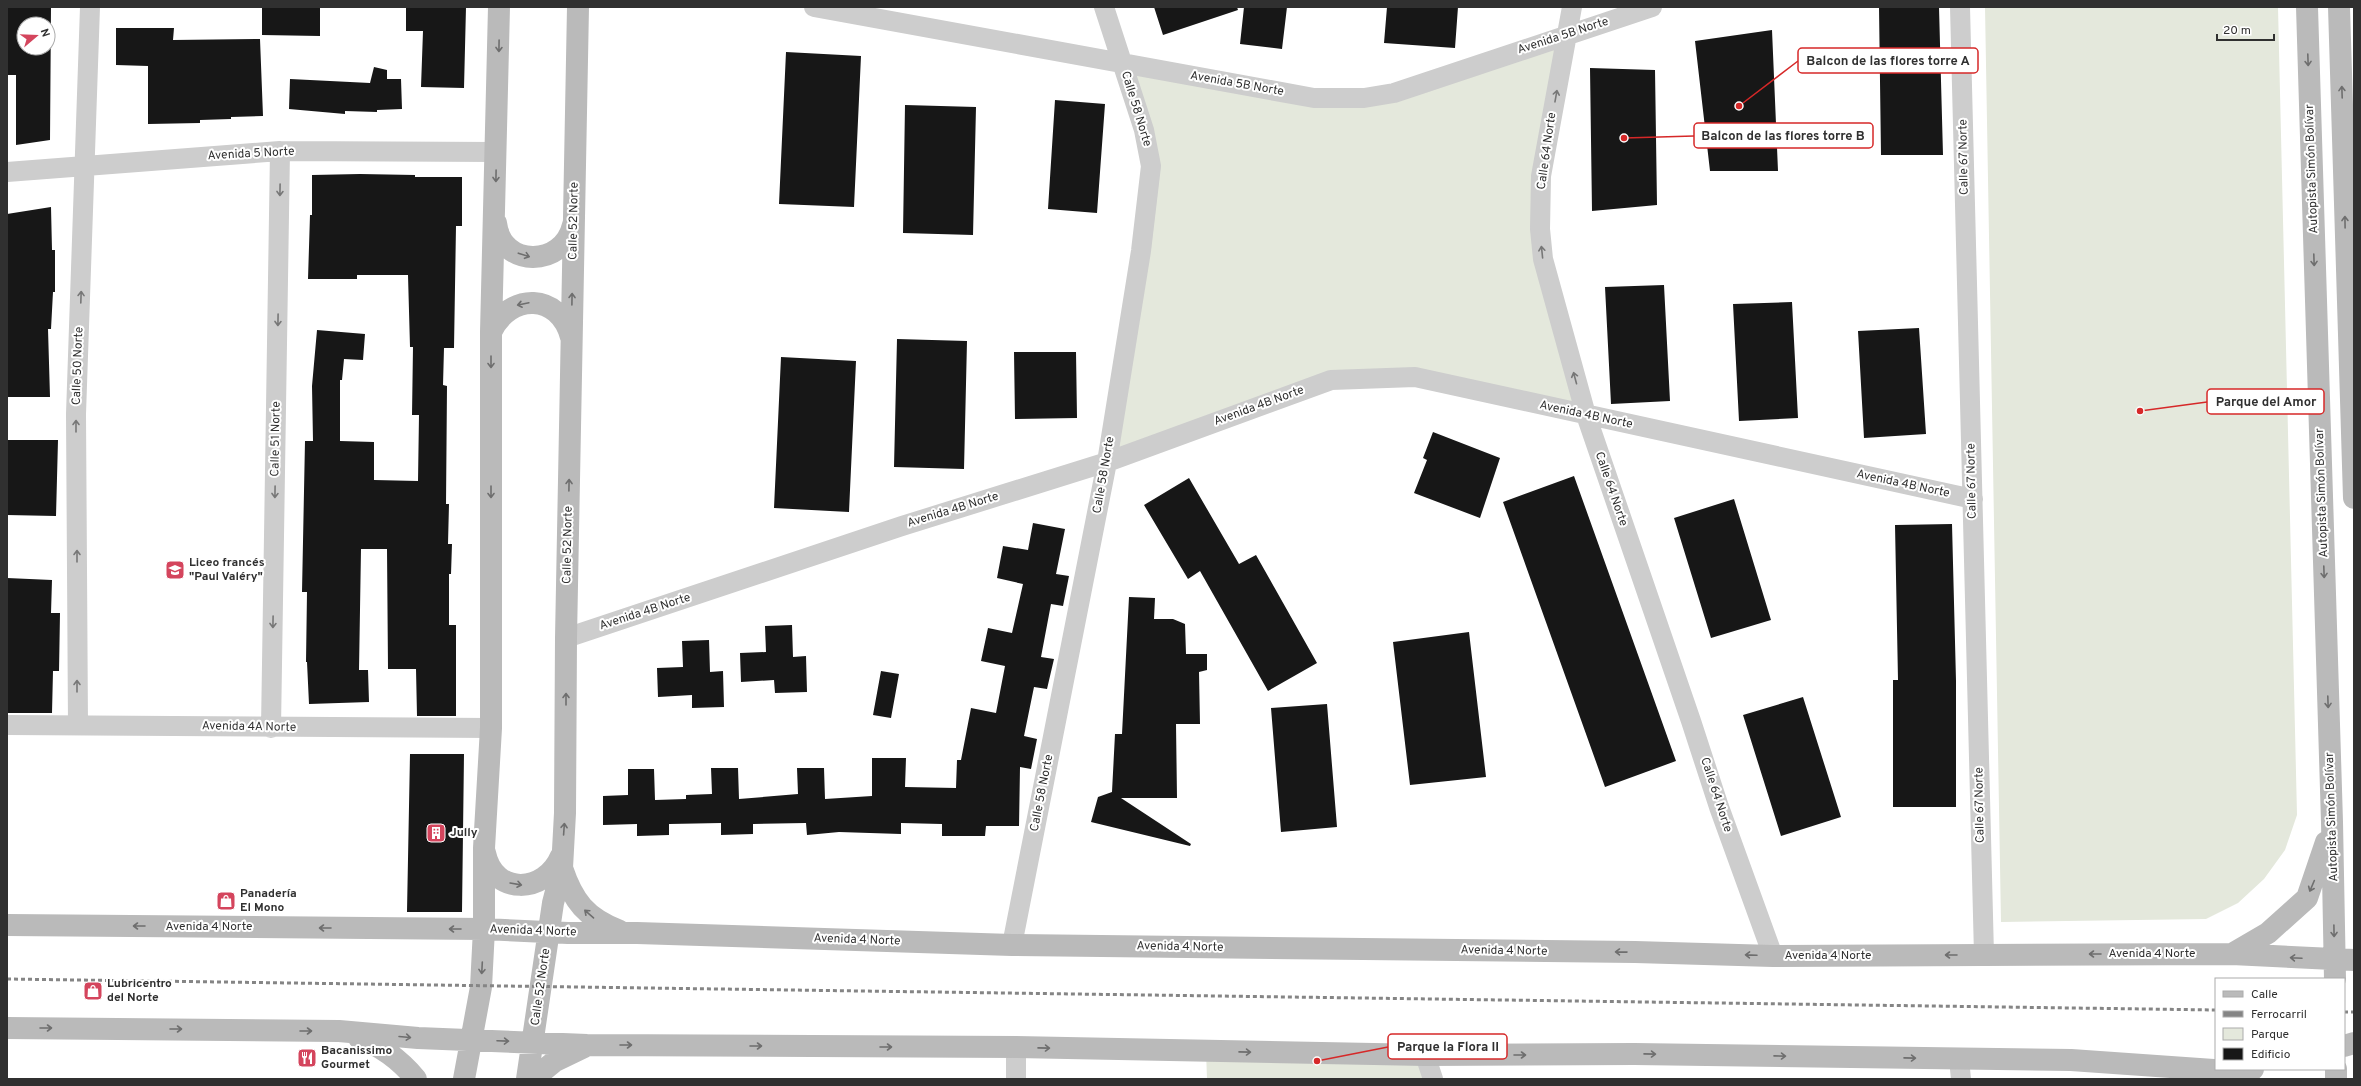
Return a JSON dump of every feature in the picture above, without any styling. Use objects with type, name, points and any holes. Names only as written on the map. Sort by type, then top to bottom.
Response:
[{"type":"main road","points":[[464,1079],[473,1040],[481,987],[484,929],[484,848],[491,728],[492,332],[499,7]]},
{"type":"main road","name":"Calle 52 Norte","points":[[527,1079],[534,1042],[553,903],[562,861],[565,813],[566,638],[578,7]]},
{"type":"main road","name":"Autopista Simón Bolívar","points":[[2306,7],[2332,822],[2341,966]]},
{"type":"main road","points":[[2340,7],[2347,38],[2354,498]]},
{"type":"main road","points":[[495,216],[496,228],[501,240],[510,249],[520,255],[532,258],[555,252],[564,244],[571,233],[574,222]]},
{"type":"main road","points":[[492,332],[502,314],[510,308],[529,302],[544,305],[557,312],[569,328],[572,338]]},
{"type":"main road","points":[[2232,954],[2268,933],[2307,898],[2317,874],[2332,822]]},
{"type":"main road","points":[[484,848],[486,860],[492,870],[502,879],[513,884],[525,885],[537,883],[548,876],[562,861],[569,887],[577,903],[589,915],[609,927],[637,933]]},
{"type":"main road","name":"Avenida 4 Norte","points":[[7,925],[484,929],[1012,945],[1635,952],[1773,956],[2232,954],[2341,966]]},
{"type":"main road","points":[[7,1028],[339,1031],[418,1038],[587,1045],[1016,1047],[1425,1055],[1634,1054],[1960,1069],[2071,1060],[2250,1073]]},
{"type":"main road","points":[[339,1031],[386,1050],[405,1066],[416,1079]]},
{"type":"main road","points":[[533,1079],[554,1060],[587,1045]]},
{"type":"street","name":"Calle 50 Norte","points":[[78,726],[76,414],[86,166],[90,7]]},
{"type":"street","name":"Avenida 5B Norte","points":[[814,7],[1314,98],[1364,98],[1394,93],[1567,34],[1652,7]]},
{"type":"street","name":"Calle 58 Norte","points":[[1012,945],[1107,462],[1141,251],[1151,166],[1144,130],[1104,7]]},
{"type":"street","name":"Calle 64 Norte","points":[[1572,7],[1541,176],[1540,229],[1543,259],[1586,415],[1692,720],[1719,807],[1773,956]]},
{"type":"street","name":"Calle 67 Norte","points":[[1960,7],[1984,955]]},
{"type":"street","name":"Avenida 5 Norte","points":[[7,172],[280,151],[496,152]]},
{"type":"street","name":"Calle 51 Norte","points":[[271,728],[280,151]]},
{"type":"street","name":"Avenida 4B Norte","points":[[566,638],[902,526],[1107,462],[1331,380],[1415,377],[1973,499]]},
{"type":"street","name":"Avenida 4A Norte","points":[[7,725],[271,728],[491,728]]},
{"type":"street","points":[[1016,1047],[1016,1079]]},
{"type":"street","points":[[1425,1055],[1433,1079]]},
{"type":"green space","points":[[1985,7],[2278,7],[2297,815],[2285,850],[2264,879],[2238,903],[2206,919],[2001,922]]},
{"type":"green space","points":[[1567,34],[1540,229],[1586,415],[1415,377],[1331,380],[1107,462],[1151,166],[1122,64],[1364,98]]},
{"type":"green space","points":[[1206,1051],[1425,1055],[1433,1079],[1207,1079]]},
{"type":"building","points":[[7,7],[51,7],[51,16],[16,16],[16,56],[51,56],[50,140],[16,145],[16,75],[7,75]]},
{"type":"building","points":[[262,7],[320,7],[320,36],[262,35]]},
{"type":"building","points":[[406,7],[466,7],[464,88],[421,87],[423,31],[406,31]]},
{"type":"building","points":[[1154,7],[1237,7],[1238,10],[1163,35]]},
{"type":"building","points":[[1244,7],[1287,7],[1282,49],[1240,44]]},
{"type":"building","points":[[1387,7],[1458,7],[1455,48],[1384,43]]},
{"type":"building","points":[[1879,7],[1939,7],[1943,155],[1881,155]]},
{"type":"building","points":[[116,28],[174,28],[173,40],[260,39],[263,116],[200,120],[200,123],[148,124],[148,66],[116,65]]},
{"type":"building","points":[[1772,30],[1778,171],[1710,171],[1695,41]]},
{"type":"building","points":[[786,52],[861,56],[854,207],[779,204]]},
{"type":"building","points":[[374,67],[387,70],[387,79],[401,79],[402,109],[377,110],[377,112],[345,111],[345,114],[289,109],[290,79],[370,83]]},
{"type":"building","points":[[1590,68],[1655,70],[1657,205],[1592,211]]},
{"type":"building","points":[[1055,100],[1105,104],[1097,213],[1048,209]]},
{"type":"building","points":[[905,105],[976,107],[973,235],[903,233]]},
{"type":"building","points":[[312,175],[415,175],[415,177],[462,177],[462,226],[456,226],[454,348],[444,348],[443,385],[447,386],[446,504],[449,504],[448,544],[452,544],[451,574],[449,574],[449,625],[456,625],[456,716],[417,716],[416,669],[388,669],[387,549],[361,549],[359,670],[368,670],[369,702],[309,704],[306,662],[307,592],[302,592],[305,441],[313,441],[312,386],[317,330],[365,334],[363,360],[344,359],[342,380],[340,380],[340,441],[374,442],[374,480],[418,481],[419,415],[412,415],[413,347],[410,347],[408,275],[357,275],[357,279],[308,279],[310,215],[312,215]]},
{"type":"building","points":[[51,207],[52,250],[55,250],[55,292],[53,292],[51,329],[48,329],[50,397],[7,397],[7,214]]},
{"type":"building","points":[[1664,285],[1670,401],[1611,404],[1605,287]]},
{"type":"building","points":[[1792,302],[1798,418],[1739,421],[1733,304]]},
{"type":"building","points":[[1919,328],[1926,434],[1864,438],[1858,331]]},
{"type":"building","points":[[897,339],[967,341],[964,469],[894,467]]},
{"type":"building","points":[[1014,352],[1076,352],[1077,418],[1015,419]]},
{"type":"building","points":[[781,357],[856,361],[849,512],[774,508]]},
{"type":"building","points":[[1433,432],[1500,458],[1480,518],[1414,493],[1427,460],[1423,458]]},
{"type":"building","points":[[7,440],[58,440],[56,516],[7,515]]},
{"type":"building","points":[[1574,476],[1676,761],[1605,787],[1503,502]]},
{"type":"building","points":[[1189,478],[1239,564],[1256,555],[1317,663],[1268,691],[1200,571],[1188,579],[1144,505]]},
{"type":"building","points":[[1734,499],[1771,620],[1711,638],[1674,518]]},
{"type":"building","points":[[1033,523],[1065,529],[1056,574],[1069,576],[1063,606],[1051,604],[1041,657],[1054,659],[1047,689],[1034,687],[1024,736],[1037,739],[1031,769],[1020,767],[1019,826],[986,826],[985,836],[942,836],[942,824],[901,823],[901,834],[839,832],[807,835],[806,823],[753,824],[753,834],[721,835],[721,823],[669,824],[669,835],[637,836],[637,824],[603,825],[603,796],[628,795],[628,769],[654,769],[655,800],[686,799],[686,795],[712,794],[711,768],[738,768],[739,799],[798,794],[797,768],[824,768],[825,799],[872,796],[872,758],[906,758],[905,787],[956,788],[957,760],[961,760],[971,708],[996,713],[1005,666],[981,661],[988,628],[1012,633],[1023,584],[997,578],[1003,546],[1028,550]]},
{"type":"building","points":[[1952,524],[1956,681],[1956,807],[1893,807],[1893,680],[1898,680],[1895,525]]},
{"type":"building","points":[[7,578],[52,580],[51,613],[60,613],[59,671],[53,671],[52,713],[7,713]]},
{"type":"building","points":[[1129,597],[1155,598],[1154,619],[1173,619],[1185,624],[1186,654],[1207,654],[1207,670],[1199,672],[1200,724],[1176,724],[1177,798],[1121,798],[1191,844],[1190,846],[1091,822],[1098,797],[1112,792],[1115,734],[1122,734]]},
{"type":"building","points":[[792,625],[793,657],[806,656],[807,692],[775,693],[774,680],[741,682],[740,653],[766,652],[765,626]]},
{"type":"building","points":[[1469,632],[1486,777],[1410,785],[1393,642]]},
{"type":"building","points":[[709,640],[710,672],[723,671],[724,707],[692,708],[692,695],[658,697],[657,668],[683,667],[682,641]]},
{"type":"building","points":[[881,671],[899,674],[891,718],[873,715]]},
{"type":"building","points":[[1803,697],[1841,817],[1781,836],[1743,715]]},
{"type":"building","points":[[1327,704],[1337,827],[1281,832],[1271,708]]},
{"type":"building","name":"Jully","points":[[410,754],[464,754],[462,912],[407,912]]},
{"type":"railway","points":[[7,979],[2215,1010]]},
{"type":"railway","points":[[2345,1012],[2354,1012]]},
{"type":"place","name":"Balcon de las flores torre A","points":[[1739,106]]},
{"type":"place","name":"Balcon de las flores torre B","points":[[1624,138]]},
{"type":"place","name":"Parque del Amor","points":[[2140,411]]},
{"type":"place","name":"Liceo francés \"Paul Valéry\"","points":[[175,570]]},
{"type":"place","name":"Jully","points":[[436,833]]},
{"type":"place","name":"Panadería El Mono","points":[[226,901]]},
{"type":"place","name":"Lubricentro del Norte","points":[[93,991]]},
{"type":"place","name":"Bacanissimo Gourmet","points":[[307,1058]]},
{"type":"place","name":"Parque la Flora II","points":[[1317,1061]]}]
